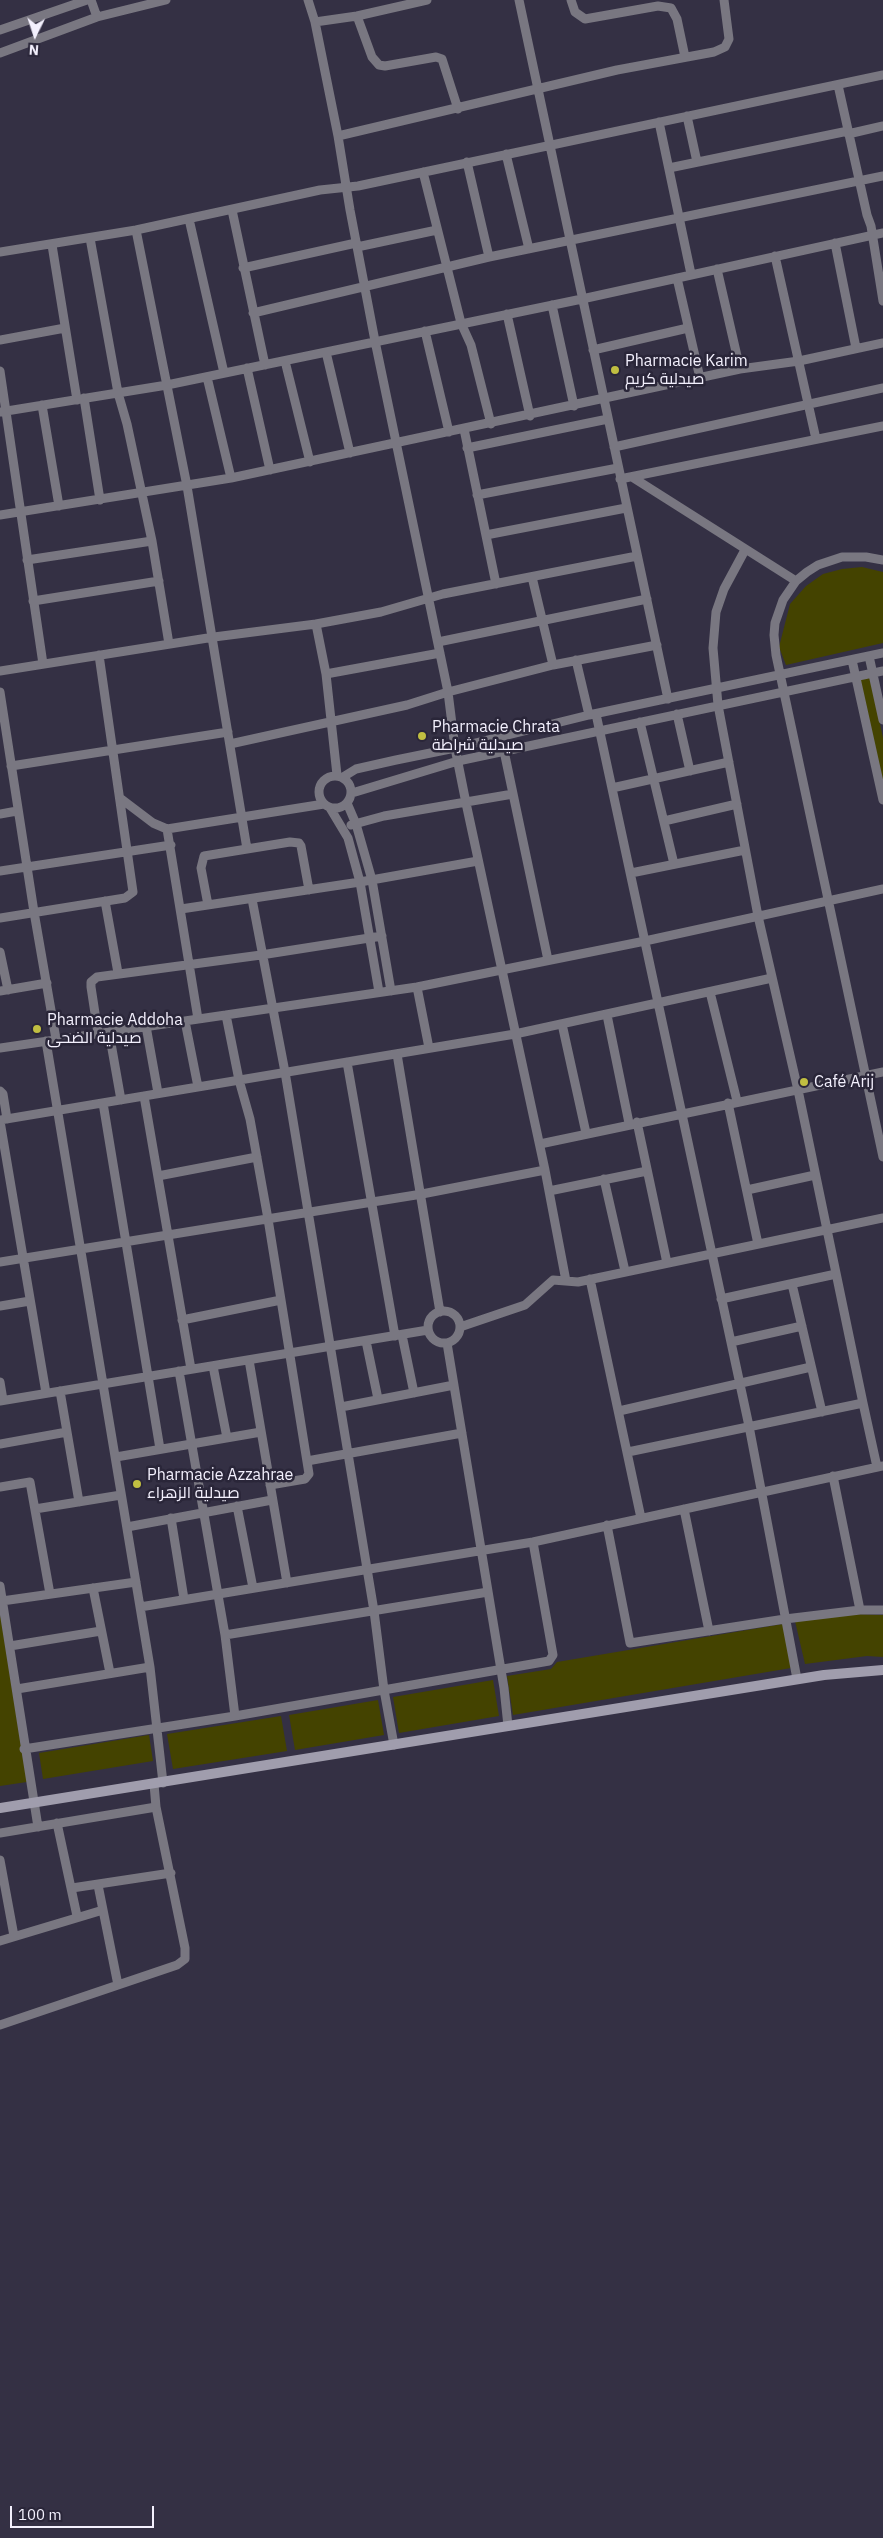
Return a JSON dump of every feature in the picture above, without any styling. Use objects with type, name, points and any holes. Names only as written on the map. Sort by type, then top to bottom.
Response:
[{"type":"main road","points":[[0,1808],[159,1784],[797,1679],[850,1671],[883,1670]]},
{"type":"street","points":[[0,30],[89,0],[97,17]]},
{"type":"street","points":[[0,53],[97,17],[166,0]]},
{"type":"street","points":[[308,0],[315,22],[338,136],[356,245],[375,341],[448,692],[455,748],[466,803],[540,1144],[566,1281]]},
{"type":"street","points":[[315,22],[358,16],[404,2],[427,0]]},
{"type":"street","points":[[519,0],[668,699]]},
{"type":"street","points":[[571,0],[575,12],[585,19],[658,6],[671,8],[677,19],[685,57]]},
{"type":"street","points":[[338,136],[458,109],[538,88],[714,52],[728,43],[729,28],[724,0]]},
{"type":"street","points":[[358,16],[372,57],[380,65],[385,66],[436,57],[442,59],[458,109]]},
{"type":"street","points":[[0,252],[136,230],[320,190],[346,188],[883,75]]},
{"type":"street","points":[[838,85],[871,226],[871,235],[883,296]]},
{"type":"street","points":[[687,116],[697,162]]},
{"type":"street","points":[[659,122],[692,274]]},
{"type":"street","points":[[669,168],[883,126]]},
{"type":"street","points":[[506,154],[529,249]]},
{"type":"street","points":[[467,162],[489,257]]},
{"type":"street","points":[[423,172],[445,267],[461,324],[471,345],[491,424]]},
{"type":"street","points":[[253,313],[489,257],[883,176]]},
{"type":"street","points":[[232,210],[265,365]]},
{"type":"street","points":[[189,219],[224,373]]},
{"type":"street","points":[[136,230],[187,486],[214,637],[247,848]]},
{"type":"street","points":[[244,268],[437,230]]},
{"type":"street","points":[[3,412],[167,385],[285,361],[582,299],[883,233]]},
{"type":"street","points":[[90,238],[118,393],[127,424],[152,541],[169,644]]},
{"type":"street","points":[[835,243],[856,348]]},
{"type":"street","points":[[52,244],[65,328],[100,500]]},
{"type":"street","points":[[775,256],[816,439]]},
{"type":"street","points":[[717,269],[740,369]]},
{"type":"street","points":[[677,278],[700,378]]},
{"type":"street","points":[[552,305],[574,406]]},
{"type":"street","points":[[507,314],[530,416]]},
{"type":"street","points":[[0,340],[65,328]]},
{"type":"street","points":[[593,350],[688,328]]},
{"type":"street","points":[[425,331],[449,432]]},
{"type":"street","points":[[0,516],[231,478],[530,416],[740,369],[799,361],[883,343]]},
{"type":"street","points":[[326,352],[350,453]]},
{"type":"street","points":[[285,361],[310,462]]},
{"type":"street","points":[[248,368],[270,470]]},
{"type":"street","points":[[0,371],[3,412],[43,664]]},
{"type":"street","points":[[207,376],[231,478]]},
{"type":"street","points":[[614,447],[883,388]]},
{"type":"street","points":[[42,405],[59,506]]},
{"type":"street","points":[[468,448],[608,419]]},
{"type":"street","points":[[620,479],[883,426]]},
{"type":"street","points":[[464,429],[496,584]]},
{"type":"street","points":[[477,495],[618,468]]},
{"type":"street","points":[[632,477],[796,581]]},
{"type":"street","points":[[486,535],[626,508]]},
{"type":"street","points":[[27,560],[152,541]]},
{"type":"street","points":[[140,1607],[481,1552],[880,1466],[863,1403],[798,1090],[758,916],[718,705],[713,648],[716,612],[724,589],[746,550]]},
{"type":"street","points":[[0,671],[214,637],[316,624],[381,612],[428,598],[637,556]]},
{"type":"street","points":[[883,560],[866,557],[842,558],[818,565],[796,581],[783,600],[775,623],[774,646],[883,1157]]},
{"type":"street","points":[[532,577],[553,665]]},
{"type":"street","points":[[33,601],[159,581]]},
{"type":"street","points":[[438,642],[647,599]]},
{"type":"street","points":[[120,798],[153,824],[167,829],[327,806],[342,807],[347,803],[352,792],[351,786],[340,776],[326,674],[316,624]]},
{"type":"street","points":[[230,744],[407,705],[448,692],[553,665],[657,646]]},
{"type":"street","points":[[326,674],[440,653]]},
{"type":"street","points":[[380,992],[360,882],[343,828],[320,798],[318,790],[328,776],[340,776],[356,770],[593,715],[883,653]]},
{"type":"street","points":[[0,918],[128,897],[133,892],[99,655]]},
{"type":"street","points":[[869,656],[883,720]]},
{"type":"street","points":[[576,660],[593,715],[600,730],[749,1426],[797,1679]]},
{"type":"street","points":[[852,660],[883,800]]},
{"type":"street","points":[[352,792],[458,761],[718,705],[883,672]]},
{"type":"street","points":[[0,692],[2,720],[56,1039]]},
{"type":"street","points":[[676,714],[690,771]]},
{"type":"street","points":[[640,722],[674,864]]},
{"type":"street","points":[[11,766],[228,732]]},
{"type":"street","points":[[504,751],[548,960]]},
{"type":"street","points":[[612,788],[729,762]]},
{"type":"street","points":[[343,828],[384,816],[513,794]]},
{"type":"street","points":[[347,803],[356,824],[372,880],[391,991]]},
{"type":"street","points":[[664,821],[737,804]]},
{"type":"street","points":[[0,814],[18,811]]},
{"type":"street","points":[[167,829],[198,1019]]},
{"type":"street","points":[[208,905],[202,859],[208,854],[247,848],[299,843],[309,890]]},
{"type":"street","points":[[0,871],[170,845]]},
{"type":"street","points":[[631,873],[745,850]]},
{"type":"street","points":[[181,909],[360,882],[478,861]]},
{"type":"street","points":[[0,1048],[417,987],[645,941],[883,889]]},
{"type":"street","points":[[252,899],[271,1008],[285,1072],[331,1346],[394,1745]]},
{"type":"street","points":[[105,901],[118,973]]},
{"type":"street","points":[[98,1033],[91,982],[97,977],[261,955],[382,936]]},
{"type":"street","points":[[0,952],[4,990],[47,983]]},
{"type":"street","points":[[2,1120],[515,1034],[772,978]]},
{"type":"street","points":[[417,987],[429,1048]]},
{"type":"street","points":[[710,992],[732,1102],[746,1190],[758,1244]]},
{"type":"street","points":[[226,1015],[239,1080],[248,1109],[257,1158],[309,1474],[307,1478],[270,1485]]},
{"type":"street","points":[[607,1015],[633,1123],[647,1170],[667,1263]]},
{"type":"street","points":[[185,1021],[198,1087]]},
{"type":"street","points":[[562,1024],[586,1133]]},
{"type":"street","points":[[146,1026],[158,1093]]},
{"type":"street","points":[[109,1032],[121,1100]]},
{"type":"street","points":[[0,2026],[177,1965],[184,1959],[185,1948],[172,1873],[156,1807],[159,1784],[150,1667],[46,1041]]},
{"type":"street","points":[[397,1054],[422,1194],[440,1312]]},
{"type":"street","points":[[347,1062],[398,1335],[414,1393]]},
{"type":"street","points":[[540,1144],[681,1112],[883,1072]]},
{"type":"street","points":[[0,1091],[3,1094],[4,1169],[24,1258],[46,1393]]},
{"type":"street","points":[[144,1096],[191,1369]]},
{"type":"street","points":[[102,1103],[160,1449]]},
{"type":"street","points":[[158,1176],[257,1158]]},
{"type":"street","points":[[0,1262],[422,1194],[545,1170]]},
{"type":"street","points":[[549,1191],[647,1170]]},
{"type":"street","points":[[746,1190],[815,1175]]},
{"type":"street","points":[[604,1179],[624,1272]]},
{"type":"street","points":[[460,1327],[525,1305],[534,1299],[549,1282],[557,1279],[578,1282],[590,1280],[883,1218]]},
{"type":"street","points":[[721,1299],[836,1274]]},
{"type":"street","points":[[590,1280],[642,1518]]},
{"type":"street","points":[[792,1284],[822,1412]]},
{"type":"street","points":[[182,1320],[281,1300]]},
{"type":"street","points":[[0,1306],[30,1301]]},
{"type":"street","points":[[440,1312],[454,1315],[460,1327],[456,1338],[447,1342],[433,1339],[428,1330],[429,1321],[440,1312]]},
{"type":"street","points":[[730,1342],[802,1326]]},
{"type":"street","points":[[0,1382],[2,1400],[428,1330]]},
{"type":"street","points":[[366,1341],[378,1399]]},
{"type":"street","points":[[447,1342],[502,1670],[508,1726]]},
{"type":"street","points":[[249,1360],[287,1582]]},
{"type":"street","points":[[213,1366],[227,1438]]},
{"type":"street","points":[[619,1411],[811,1367]]},
{"type":"street","points":[[179,1371],[225,1635],[235,1716]]},
{"type":"street","points":[[341,1407],[454,1385]]},
{"type":"street","points":[[60,1391],[79,1502]]},
{"type":"street","points":[[628,1452],[863,1403]]},
{"type":"street","points":[[0,1444],[67,1432]]},
{"type":"street","points":[[116,1458],[261,1432]]},
{"type":"street","points":[[307,1461],[462,1434]]},
{"type":"street","points":[[833,1476],[860,1610]]},
{"type":"street","points":[[0,1487],[30,1482],[50,1594]]},
{"type":"street","points":[[35,1509],[121,1495]]},
{"type":"street","points":[[127,1527],[272,1500]]},
{"type":"street","points":[[237,1506],[253,1588]]},
{"type":"street","points":[[684,1509],[709,1631]]},
{"type":"street","points":[[171,1518],[184,1599]]},
{"type":"street","points":[[608,1525],[630,1643],[785,1619],[860,1610],[883,1610]]},
{"type":"street","points":[[24,1749],[235,1716],[546,1662],[552,1658],[533,1542]]},
{"type":"street","points":[[2,1601],[136,1582]]},
{"type":"street","points":[[0,1586],[17,1689],[24,1749],[38,1827]]},
{"type":"street","points":[[93,1588],[110,1673]]},
{"type":"street","points":[[225,1635],[488,1592]]},
{"type":"street","points":[[10,1646],[101,1631]]},
{"type":"street","points":[[17,1689],[150,1667]]},
{"type":"street","points":[[0,1834],[156,1807]]},
{"type":"street","points":[[57,1823],[77,1916]]},
{"type":"street","points":[[0,1860],[4,1898],[14,1936]]},
{"type":"street","points":[[72,1888],[172,1873]]},
{"type":"street","points":[[98,1885],[118,1986]]},
{"type":"street","points":[[0,1941],[77,1916],[103,1910]]},
{"type":"shaded area","points":[[862,567],[883,572],[883,643],[786,665],[779,647],[790,604],[806,586],[823,574],[842,569]]},
{"type":"shaded area","points":[[869,673],[883,738],[883,783],[859,675]]},
{"type":"shaded area","points":[[0,1613],[27,1782],[0,1786]]},
{"type":"shaded area","points":[[852,1614],[883,1615],[883,1657],[867,1656],[805,1664],[795,1621]]},
{"type":"shaded area","points":[[783,1624],[791,1668],[513,1715],[507,1676],[551,1669],[557,1662]]},
{"type":"shaded area","points":[[493,1680],[499,1716],[399,1733],[393,1697]]},
{"type":"shaded area","points":[[378,1700],[384,1735],[295,1750],[289,1715]]},
{"type":"shaded area","points":[[281,1716],[287,1751],[173,1769],[167,1734]]},
{"type":"shaded area","points":[[149,1735],[153,1761],[43,1779],[39,1753]]},
{"type":"place","name":"Pharmacie Karim صيدلية كريم","points":[[615,370]]},
{"type":"place","name":"Pharmacie Chrata صيدلية شراطة","points":[[422,736]]},
{"type":"place","name":"Pharmacie Addoha صيدلية الضحى","points":[[37,1029]]},
{"type":"place","name":"Café Arij","points":[[804,1082]]},
{"type":"place","name":"Pharmacie Azzahrae صيدلية الزهراء","points":[[137,1484]]}]
